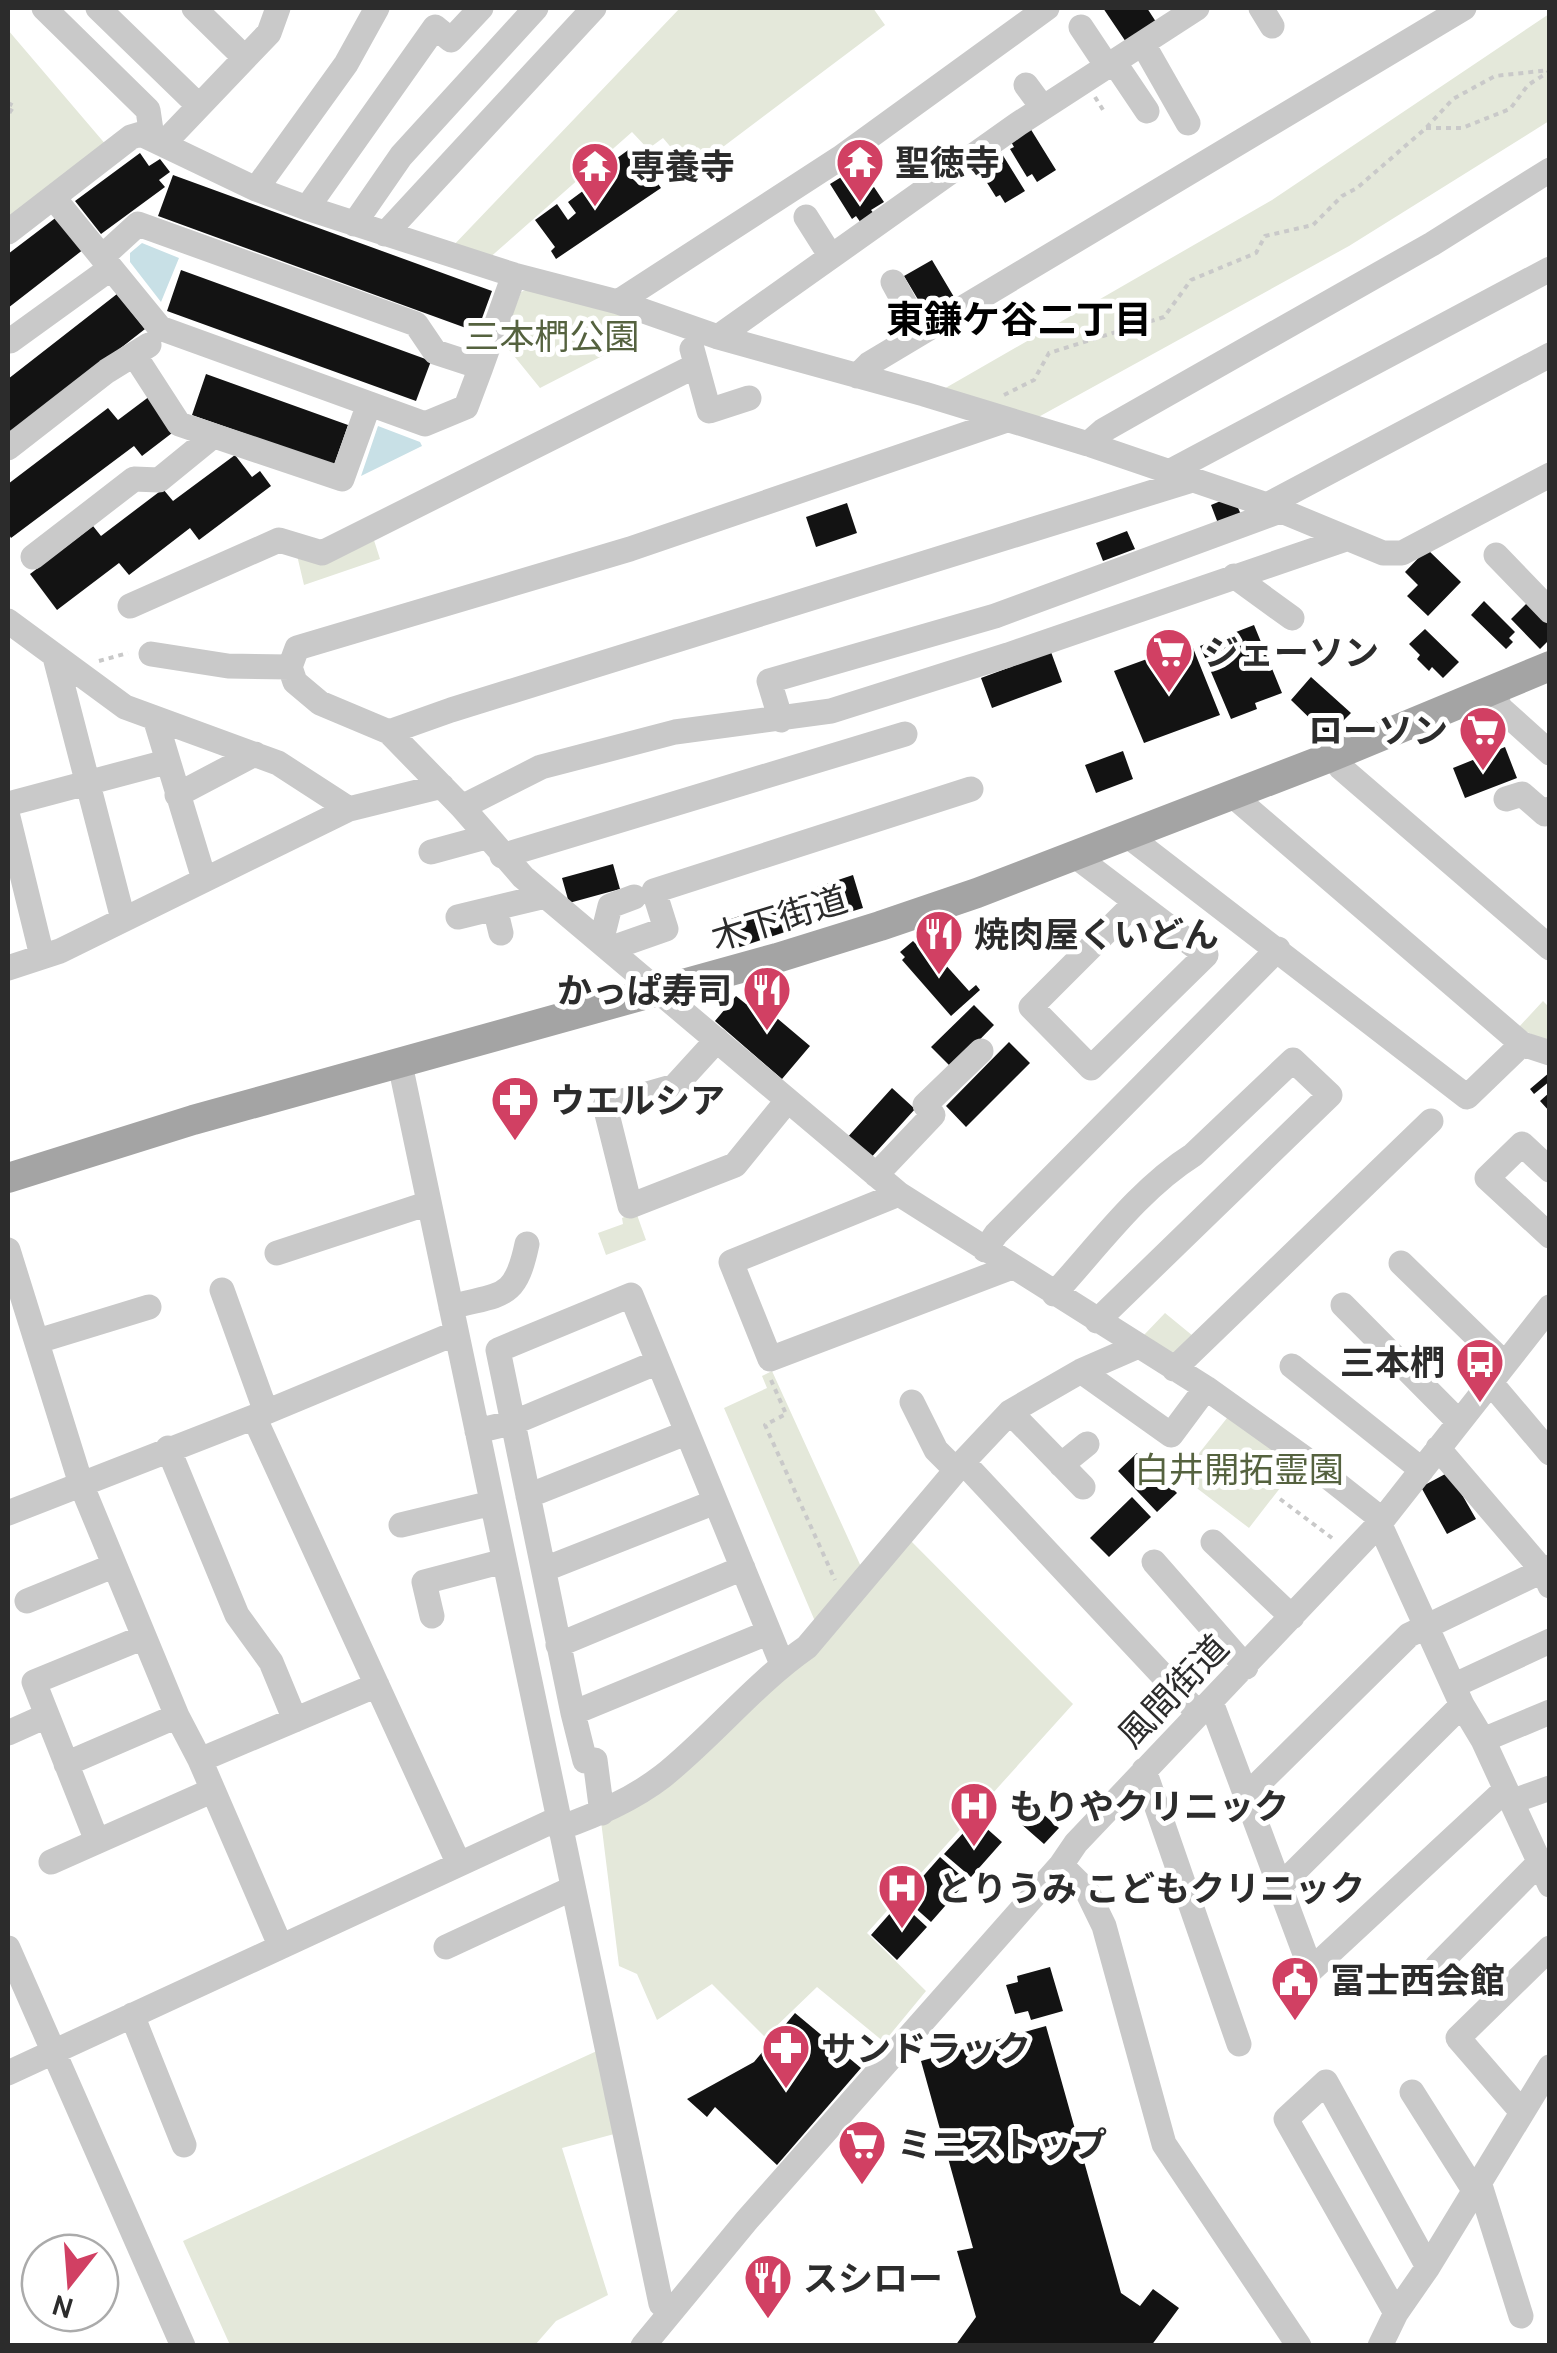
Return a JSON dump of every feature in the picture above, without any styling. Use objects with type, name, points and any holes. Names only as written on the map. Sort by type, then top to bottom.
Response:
[{"type":"main road","name":"木下街道","points":[[8,1178],[193,1120],[880,926],[1074,856],[1550,666]]},
{"type":"street","points":[[44,8],[148,110],[158,140]]},
{"type":"street","points":[[98,8],[199,106]]},
{"type":"street","points":[[194,8],[245,58]]},
{"type":"street","points":[[158,140],[199,106],[269,33],[278,8]]},
{"type":"street","points":[[256,190],[346,64],[376,8]]},
{"type":"street","points":[[307,208],[434,27],[450,40],[481,8]]},
{"type":"street","points":[[354,224],[401,156],[536,8]]},
{"type":"street","points":[[386,234],[594,8]]},
{"type":"street","points":[[618,302],[840,158],[1048,8]]},
{"type":"street","points":[[748,398],[709,411],[692,351],[707,333],[830,256],[1043,108],[1197,8]]},
{"type":"street","points":[[857,376],[869,364],[1464,8]]},
{"type":"street","points":[[1081,27],[1146,110]]},
{"type":"street","points":[[1143,44],[1188,123]]},
{"type":"street","points":[[1026,85],[1043,108]]},
{"type":"street","points":[[8,232],[131,137],[141,134],[256,190],[354,224],[514,275],[618,302],[707,333],[1088,444],[1273,508],[1383,553],[1402,553],[1550,475]]},
{"type":"street","points":[[1088,444],[1104,430],[1432,244],[1550,170]]},
{"type":"street","points":[[57,202],[160,328],[424,424],[466,406],[514,275]]},
{"type":"street","points":[[806,216],[830,256]]},
{"type":"street","points":[[10,342],[106,262],[138,224],[416,324],[435,352],[481,367]]},
{"type":"street","points":[[389,732],[1180,476],[1550,269]]},
{"type":"street","points":[[892,282],[921,333]]},
{"type":"street","points":[[8,448],[166,331]]},
{"type":"street","points":[[780,720],[769,681],[995,616],[1273,508],[1550,355]]},
{"type":"street","points":[[135,356],[179,424],[342,479],[369,404]]},
{"type":"street","points":[[130,606],[279,540],[322,553],[695,366]]},
{"type":"street","points":[[999,417],[630,549],[297,648],[290,666],[295,682],[320,703],[389,732],[545,896],[899,1194],[1206,1388],[1375,1514],[1544,1874],[1437,1966]]},
{"type":"street","points":[[32,557],[134,479],[159,480],[213,436]]},
{"type":"street","points":[[462,807],[541,767],[675,732],[831,711],[1346,539]]},
{"type":"street","points":[[1496,555],[1550,611]]},
{"type":"street","points":[[1234,576],[1292,618]]},
{"type":"street","points":[[995,616],[1008,655]]},
{"type":"street","points":[[12,631],[125,707],[278,762],[348,809]]},
{"type":"street","points":[[150,654],[228,666],[290,666]]},
{"type":"street","points":[[55,657],[123,918]]},
{"type":"street","points":[[1492,690],[1500,708],[1550,752]]},
{"type":"street","points":[[155,718],[204,879]]},
{"type":"street","points":[[431,852],[494,846],[905,734]]},
{"type":"street","points":[[1337,753],[1340,767],[1550,948]]},
{"type":"street","points":[[177,795],[254,754]]},
{"type":"street","points":[[8,804],[166,762]]},
{"type":"street","points":[[8,968],[60,951],[348,809],[442,786]]},
{"type":"street","points":[[605,946],[666,929],[654,890],[972,789]]},
{"type":"street","points":[[1231,794],[1522,1044],[1550,1053]]},
{"type":"street","points":[[1506,799],[1522,794],[1545,814],[1550,809]]},
{"type":"street","points":[[8,817],[42,956]]},
{"type":"street","points":[[1126,835],[1467,1097],[1522,1044]]},
{"type":"street","points":[[1074,856],[1136,902],[1206,955],[1091,1068],[1031,1007],[1136,902]]},
{"type":"street","points":[[458,917],[498,920],[545,896]]},
{"type":"street","points":[[605,946],[610,906],[634,897]]},
{"type":"street","points":[[985,1250],[996,1234],[1278,949]]},
{"type":"street","points":[[717,1040],[675,1086],[605,1106],[630,1206],[735,1165],[787,1101]]},
{"type":"street","points":[[876,1175],[934,1114],[925,1105],[982,1051]]},
{"type":"street","points":[[1054,1294],[1145,1195],[1293,1060],[1330,1095],[1097,1322]]},
{"type":"street","points":[[400,1064],[571,1889],[661,2304],[670,2312]]},
{"type":"street","points":[[1174,1369],[1431,1122]]},
{"type":"street","points":[[1550,1170],[1522,1144],[1488,1178],[1550,1236]]},
{"type":"street","points":[[899,1194],[731,1262],[770,1359],[1012,1267]]},
{"type":"street","points":[[277,1254],[428,1204]]},
{"type":"street","points":[[451,1306],[509,1291],[520,1276],[528,1244]]},
{"type":"street","points":[[8,1250],[81,1484],[177,1716],[280,1945]]},
{"type":"street","points":[[1401,1263],[1497,1373],[1550,1453]]},
{"type":"street","points":[[222,1290],[260,1414],[458,1862]]},
{"type":"street","points":[[602,1813],[594,1760],[585,1761],[573,1713],[498,1350],[631,1295],[782,1664]]},
{"type":"street","points":[[1343,1305],[1458,1421]]},
{"type":"street","points":[[38,1341],[149,1306]]},
{"type":"street","name":"風間街道","points":[[643,2346],[1076,1843],[1380,1523],[1550,1307]]},
{"type":"street","points":[[8,1513],[456,1332]]},
{"type":"street","points":[[8,2073],[458,1862],[558,1823],[602,1813],[662,1776],[782,1664],[807,1647],[1010,1412],[1081,1371],[1136,1347]]},
{"type":"street","points":[[476,1431],[514,1422],[658,1362]]},
{"type":"street","points":[[1292,1366],[1422,1470]]},
{"type":"street","points":[[1081,1371],[1171,1435],[1206,1388]]},
{"type":"street","points":[[912,1402],[936,1450],[960,1466],[1205,1708],[1246,1796],[1311,1970],[1507,1796],[1550,1788]]},
{"type":"street","points":[[1010,1412],[1082,1487]]},
{"type":"street","points":[[528,1496],[686,1433]]},
{"type":"street","points":[[1061,1465],[1087,1444]]},
{"type":"street","points":[[168,1448],[237,1614],[271,1662],[295,1720]]},
{"type":"street","points":[[1246,1796],[1409,1635],[1548,1575],[1438,1448]]},
{"type":"street","points":[[544,1569],[715,1502]]},
{"type":"street","points":[[401,1525],[492,1503]]},
{"type":"street","points":[[1213,1542],[1292,1616]]},
{"type":"street","points":[[432,1616],[424,1582],[504,1561]]},
{"type":"street","points":[[1154,1562],[1246,1667]]},
{"type":"street","points":[[27,1601],[114,1566]]},
{"type":"street","points":[[558,1645],[743,1568]]},
{"type":"street","points":[[573,1713],[768,1634]]},
{"type":"street","points":[[98,1841],[34,1682],[144,1636]]},
{"type":"street","points":[[1280,1886],[1458,1695],[1550,1640]]},
{"type":"street","points":[[200,1760],[377,1685]]},
{"type":"street","points":[[1484,1740],[1550,1712]]},
{"type":"street","points":[[8,1733],[46,1716]]},
{"type":"street","points":[[66,1764],[177,1716]]},
{"type":"street","points":[[1144,1770],[1239,2044]]},
{"type":"street","points":[[51,1862],[211,1791]]},
{"type":"street","points":[[1060,1865],[1087,1891],[1104,1926],[1164,2144],[1299,2346]]},
{"type":"street","points":[[446,1947],[571,1889]]},
{"type":"street","points":[[8,1948],[16,1990],[55,2052],[182,2345]]},
{"type":"street","points":[[1522,2112],[1458,2038],[1550,1948]]},
{"type":"street","points":[[132,2015],[184,2145]]},
{"type":"street","points":[[1380,2346],[1396,2313],[1550,2067]]},
{"type":"street","points":[[1396,2313],[1286,2119],[1326,2082],[1428,2267]]},
{"type":"street","points":[[1412,2092],[1477,2186],[1520,2316]]},
{"type":"path","points":[[1426,128],[1462,128],[1510,109],[1528,84],[1550,71]]},
{"type":"path","points":[[999,417],[996,399],[1034,380],[1049,353],[1164,317],[1191,280],[1256,253],[1265,236],[1313,225],[1342,196],[1357,188],[1426,128],[1453,99],[1494,76],[1550,71]]},
{"type":"path","points":[[8,103],[14,106],[8,115]]},
{"type":"path","points":[[94,662],[124,653],[150,654]]},
{"type":"path","points":[[770,1359],[767,1369],[786,1414],[765,1426],[845,1602]]},
{"type":"path","points":[[1280,1499],[1352,1553]]},
{"type":"green space","points":[[680,8],[873,8],[885,25],[691,171],[663,138],[648,149],[632,132],[487,260],[450,249]]},
{"type":"green space","points":[[1549,14],[1549,121],[1349,246],[1033,420],[942,390],[1272,200]]},
{"type":"green space","points":[[8,30],[107,146],[8,224]]},
{"type":"green space","name":"三本椚公園","points":[[528,289],[640,320],[604,340],[610,352],[540,388],[502,341],[521,292]]},
{"type":"green space","points":[[372,534],[380,559],[304,585],[296,551]]},
{"type":"green space","points":[[1543,1001],[1549,1007],[1549,1042],[1518,1028]]},
{"type":"green space","points":[[636,1212],[646,1240],[606,1255],[598,1233],[623,1224],[622,1218]]},
{"type":"green space","points":[[1165,1313],[1193,1336],[1176,1356],[1143,1336]]},
{"type":"green space","points":[[772,1371],[863,1571],[817,1626],[724,1408],[767,1388],[762,1376]]},
{"type":"green space","name":"白井開拓霊園","points":[[1231,1413],[1301,1461],[1249,1528],[1181,1476]]},
{"type":"green space","points":[[907,1537],[1073,1704],[867,1933],[926,1991],[884,2042],[817,1987],[765,2037],[712,1984],[657,2020],[637,1974],[619,1966],[601,1821],[666,1781]]},
{"type":"green space","points":[[599,2050],[618,2133],[562,2148],[608,2295],[556,2321],[535,2345],[230,2345],[183,2241]]},
{"type":"water","points":[[142,243],[179,258],[161,302],[130,262],[130,253]]},
{"type":"water","points":[[378,426],[422,446],[361,476]]},
{"type":"building","points":[[1103,8],[1147,8],[1158,25],[1128,45]]},
{"type":"building","points":[[1030,128],[1056,170],[1037,182],[1032,174],[1027,177],[1010,149],[1014,147],[1010,140]]},
{"type":"building","points":[[631,148],[641,161],[646,157],[661,188],[556,259],[551,251],[555,247],[535,220],[557,204],[568,220],[576,213],[568,202],[595,182],[591,177]]},
{"type":"building","points":[[999,149],[1025,191],[1005,203],[1000,195],[996,197],[979,170],[983,168],[979,161]]},
{"type":"building","points":[[140,153],[149,166],[160,159],[170,172],[159,180],[165,187],[101,234],[75,201]]},
{"type":"building","points":[[173,175],[492,291],[477,332],[158,216]]},
{"type":"building","points":[[843,176],[856,197],[874,187],[884,202],[871,210],[875,215],[861,223],[856,216],[852,219],[830,184]]},
{"type":"building","points":[[58,216],[84,249],[8,308],[8,254]]},
{"type":"building","points":[[932,260],[954,297],[926,313],[904,276]]},
{"type":"building","points":[[181,270],[431,361],[416,401],[167,311]]},
{"type":"building","points":[[117,294],[145,329],[8,436],[8,379]]},
{"type":"building","points":[[206,374],[348,425],[334,465],[192,415]]},
{"type":"building","points":[[150,396],[176,430],[142,456],[134,446],[11,538],[8,484],[108,408],[118,420]]},
{"type":"building","points":[[235,455],[252,477],[260,471],[271,486],[199,540],[190,528],[129,575],[119,563],[57,610],[30,574],[93,526],[101,536],[163,489],[173,501]]},
{"type":"building","points":[[1228,498],[1236,503],[1242,517],[1219,526],[1211,505]]},
{"type":"building","points":[[847,503],[857,533],[816,547],[806,517]]},
{"type":"building","points":[[1127,531],[1135,549],[1103,561],[1096,543]]},
{"type":"building","points":[[1427,549],[1461,582],[1428,616],[1407,596],[1418,585],[1405,572]]},
{"type":"building","points":[[1484,601],[1515,632],[1506,649],[1471,615]]},
{"type":"building","points":[[1529,601],[1550,622],[1550,639],[1540,649],[1511,619]]},
{"type":"building","points":[[1254,625],[1282,693],[1255,703],[1257,709],[1231,719],[1200,646]]},
{"type":"building","points":[[1425,629],[1459,662],[1443,678],[1417,659],[1420,655],[1409,644]]},
{"type":"building","points":[[1191,643],[1220,715],[1144,743],[1114,671]]},
{"type":"building","points":[[1051,652],[1062,682],[992,708],[981,678]]},
{"type":"building","points":[[1311,677],[1351,713],[1328,736],[1291,700]]},
{"type":"building","points":[[1505,747],[1517,778],[1465,798],[1453,768]]},
{"type":"building","points":[[1123,751],[1133,779],[1096,793],[1085,765]]},
{"type":"building","points":[[613,864],[620,889],[569,903],[562,878]]},
{"type":"building","points":[[853,875],[863,908],[827,919],[817,887]]},
{"type":"building","points":[[775,904],[785,932],[734,949],[725,921]]},
{"type":"building","points":[[913,941],[920,948],[926,943],[969,991],[976,985],[980,990],[951,1016],[902,960],[905,957],[900,952]]},
{"type":"building","points":[[736,996],[746,1004],[752,997],[810,1046],[782,1079],[715,1021]]},
{"type":"building","points":[[974,1005],[994,1025],[952,1068],[931,1047]]},
{"type":"building","points":[[1009,1042],[1030,1063],[966,1127],[946,1106]]},
{"type":"building","points":[[1550,1072],[1550,1081],[1534,1094],[1530,1089]]},
{"type":"building","points":[[892,1088],[915,1109],[868,1161],[845,1140]]},
{"type":"building","points":[[1550,1092],[1550,1112],[1540,1101]]},
{"type":"building","points":[[1137,1453],[1177,1493],[1157,1512],[1118,1471]]},
{"type":"building","points":[[1449,1472],[1476,1519],[1447,1534],[1421,1487]]},
{"type":"building","points":[[1132,1497],[1151,1517],[1109,1557],[1090,1538]]},
{"type":"building","points":[[1034,1806],[1059,1828],[1044,1844],[1020,1823]]},
{"type":"building","points":[[976,1819],[1002,1842],[971,1877],[944,1854]]},
{"type":"building","points":[[940,1857],[967,1881],[931,1922],[904,1898]]},
{"type":"building","points":[[900,1902],[927,1927],[897,1960],[871,1935]]},
{"type":"building","points":[[1050,1967],[1063,2011],[1031,2020],[1028,2011],[1015,2014],[1006,1985],[1018,1982],[1017,1976]]},
{"type":"building","points":[[795,2013],[861,2068],[777,2165],[715,2107],[707,2117],[687,2099],[754,2062]]},
{"type":"building","points":[[1046,2026],[1121,2293],[1140,2306],[1153,2289],[1179,2308],[1151,2346],[955,2346],[976,2317],[957,2251],[973,2248],[921,2061]]},
{"type":"place","name":"聖徳寺","points":[[860,204]]},
{"type":"place","name":"専養寺","points":[[595,208]]},
{"type":"place","name":"ジェーソン","points":[[1169,694]]},
{"type":"place","name":"ローソン","points":[[1483,772]]},
{"type":"place","name":"焼肉屋くいどん","points":[[939,976]]},
{"type":"place","name":"かっぱ寿司","points":[[767,1032]]},
{"type":"place","name":"ウエルシア","points":[[515,1142]]},
{"type":"place","name":"三本椚","points":[[1480,1404]]},
{"type":"place","name":"もりやクリニック","points":[[974,1848]]},
{"type":"place","name":"とりうみ こどもクリニック","points":[[902,1930]]},
{"type":"place","name":"冨士西会館","points":[[1295,2022]]},
{"type":"place","name":"サンドラック","points":[[786,2090]]},
{"type":"place","name":"ミニストップ","points":[[862,2186]]},
{"type":"place","name":"スシロー","points":[[768,2320]]},
{"type":"district","name":"東鎌ケ谷二丁目","points":[[1019,319]]}]
